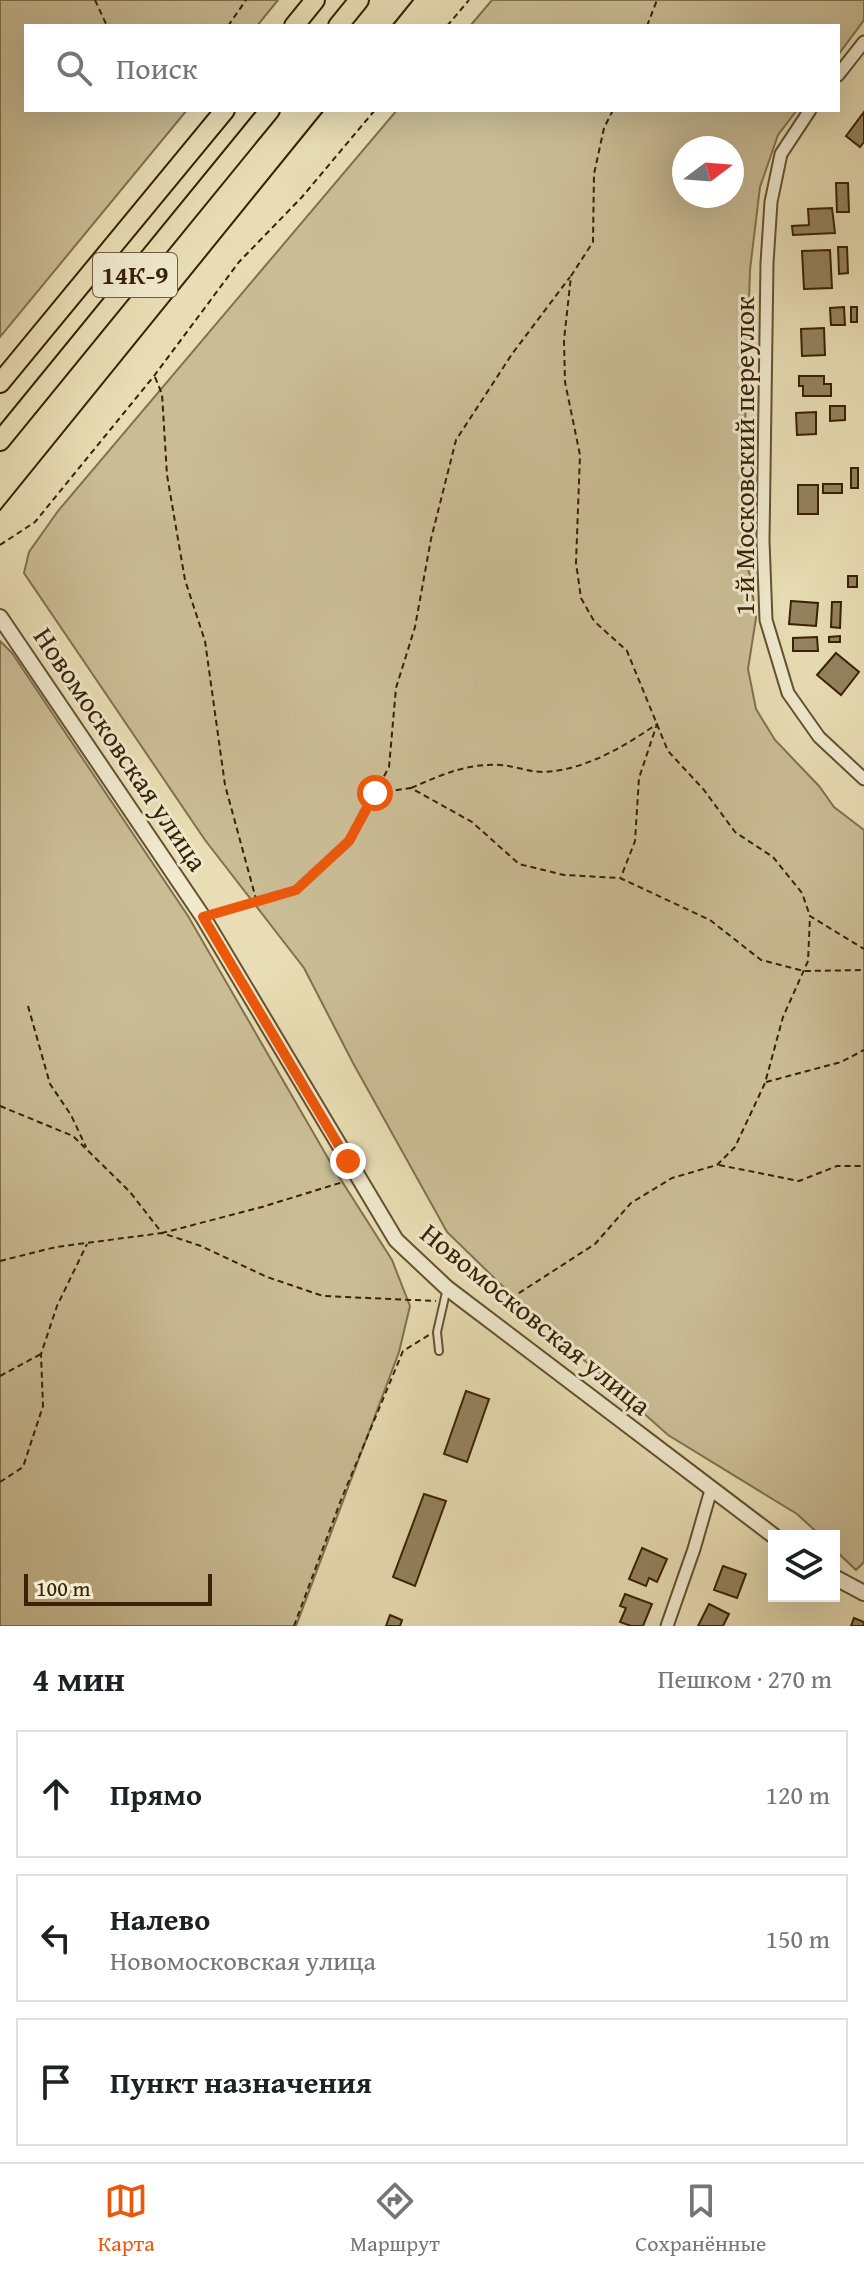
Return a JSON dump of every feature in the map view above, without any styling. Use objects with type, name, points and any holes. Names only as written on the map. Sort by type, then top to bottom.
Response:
[{"type":"main road","points":[[296,24],[315,0]]},
{"type":"main road","points":[[340,24],[359,0]]},
{"type":"main road","points":[[0,383],[223,112]]},
{"type":"main road","name":"14К-9","points":[[0,441],[268,112]]},
{"type":"street","points":[[840,72],[864,42]]},
{"type":"street","name":"1-й Московский переулок","points":[[809,112],[781,154],[771,202],[767,263],[763,541],[766,620],[788,693],[819,737],[864,779]]},
{"type":"street","name":"Новомосковская улица","points":[[0,617],[203,917],[396,1240],[445,1295],[768,1532]]},
{"type":"street","points":[[667,1626],[711,1490]]},
{"type":"street","points":[[840,1580],[864,1593]]},
{"type":"lane","points":[[439,1351],[437,1332],[445,1295]]},
{"type":"path","points":[[95,0],[106,24]]},
{"type":"path","points":[[229,24],[246,0]]},
{"type":"path","points":[[449,24],[469,0]]},
{"type":"path","points":[[648,24],[657,0]]},
{"type":"path","points":[[0,545],[35,522],[154,376],[239,262],[302,197],[373,112]]},
{"type":"path","points":[[203,917],[296,890],[349,841],[389,767],[396,688],[415,627],[431,539],[456,440],[512,354],[593,242],[594,174],[604,128],[612,112]]},
{"type":"path","points":[[571,276],[564,340],[565,382],[580,455],[576,563],[581,598],[594,621],[627,651],[668,751],[704,790],[735,832],[773,857],[802,893],[810,916],[808,961],[783,1017],[765,1083],[735,1147],[717,1165]]},
{"type":"path","points":[[154,376],[162,394],[167,475],[185,580],[205,641],[225,785],[257,901]]},
{"type":"path","points":[[375,793],[411,788],[461,767],[501,765],[542,772],[582,765],[625,745],[657,724]]},
{"type":"path","points":[[620,878],[635,841],[639,778],[657,724]]},
{"type":"path","points":[[411,788],[472,822],[519,864],[564,875],[620,878],[710,920],[761,960],[804,971],[864,970]]},
{"type":"path","points":[[810,916],[864,949]]},
{"type":"path","points":[[28,1006],[50,1084],[71,1115],[88,1151]]},
{"type":"path","points":[[765,1083],[841,1062],[864,1050]]},
{"type":"path","points":[[0,1106],[73,1136],[130,1192],[162,1233],[201,1246],[267,1277],[323,1296],[445,1295]]},
{"type":"path","points":[[502,1304],[595,1244],[631,1203],[672,1178],[717,1165],[799,1181],[837,1166],[864,1166]]},
{"type":"path","points":[[0,1261],[56,1247],[162,1233],[308,1194],[356,1174]]},
{"type":"path","points":[[0,1482],[23,1467],[43,1406],[41,1354],[57,1306],[87,1243]]},
{"type":"path","points":[[294,1626],[341,1500],[403,1351],[426,1335],[437,1332]]},
{"type":"path","points":[[0,1376],[41,1354]]},
{"type":"shaded area","points":[[0,0],[278,0],[259,24],[24,24],[24,112],[185,112],[0,337]]},
{"type":"shaded area","points":[[492,0],[864,0],[864,20],[840,52],[840,24],[472,24]]},
{"type":"shaded area","points":[[395,112],[795,112],[778,135],[760,187],[750,270],[741,549],[750,575],[756,618],[748,669],[756,709],[775,740],[819,786],[834,807],[864,830],[864,1562],[856,1570],[840,1555],[840,1530],[814,1530],[797,1514],[668,1435],[520,1303],[447,1232],[304,968],[205,840],[24,573],[29,552],[58,511]]},
{"type":"shaded area","points":[[0,641],[12,653],[188,916],[336,1172],[392,1260],[410,1306],[399,1352],[296,1626],[0,1626]]},
{"type":"building","points":[[864,112],[864,142],[860,147],[846,136]]},
{"type":"building","points":[[836,183],[848,183],[849,212],[837,212]]},
{"type":"building","points":[[832,208],[835,233],[793,235],[792,226],[809,225],[808,209]]},
{"type":"building","points":[[838,247],[847,247],[848,273],[839,274]]},
{"type":"building","points":[[830,250],[832,288],[804,289],[802,251]]},
{"type":"building","points":[[844,307],[845,325],[831,325],[830,308]]},
{"type":"building","points":[[851,307],[857,307],[857,322],[851,322]]},
{"type":"building","points":[[824,328],[825,355],[802,356],[801,329]]},
{"type":"building","points":[[799,376],[824,376],[824,384],[831,384],[831,396],[803,396]]},
{"type":"building","points":[[830,406],[845,406],[845,420],[830,421]]},
{"type":"building","points":[[816,412],[816,434],[797,435],[796,413]]},
{"type":"building","points":[[851,468],[858,468],[858,488],[851,488]]},
{"type":"building","points":[[823,484],[842,484],[842,493],[823,493]]},
{"type":"building","points":[[798,485],[818,485],[818,514],[798,514]]},
{"type":"building","points":[[848,576],[857,576],[857,587],[848,587]]},
{"type":"building","points":[[791,601],[818,603],[816,626],[789,624]]},
{"type":"building","points":[[832,602],[841,602],[840,628],[831,627]]},
{"type":"building","points":[[840,636],[840,642],[829,642],[829,637]]},
{"type":"building","points":[[817,637],[818,651],[793,651],[793,638]]},
{"type":"building","points":[[836,653],[859,672],[841,695],[817,675]]},
{"type":"building","points":[[466,1391],[489,1399],[467,1462],[444,1454]]},
{"type":"building","points":[[424,1494],[446,1501],[415,1586],[393,1577]]},
{"type":"building","points":[[642,1548],[667,1559],[657,1582],[649,1578],[646,1586],[629,1579]]},
{"type":"building","points":[[723,1566],[746,1574],[737,1598],[714,1590]]},
{"type":"building","points":[[625,1594],[652,1604],[643,1626],[620,1622],[626,1608],[620,1606]]},
{"type":"building","points":[[709,1604],[729,1614],[723,1626],[698,1626]]},
{"type":"building","points":[[390,1615],[402,1620],[400,1626],[386,1626]]},
{"type":"building","points":[[854,1618],[864,1622],[864,1626],[851,1626]]},
{"type":"tram line","points":[[394,24],[413,0]]},
{"type":"tram line","points":[[0,510],[322,112]]},
{"type":"route","points":[[348,1161],[203,917],[296,890],[349,841],[375,793]]}]
